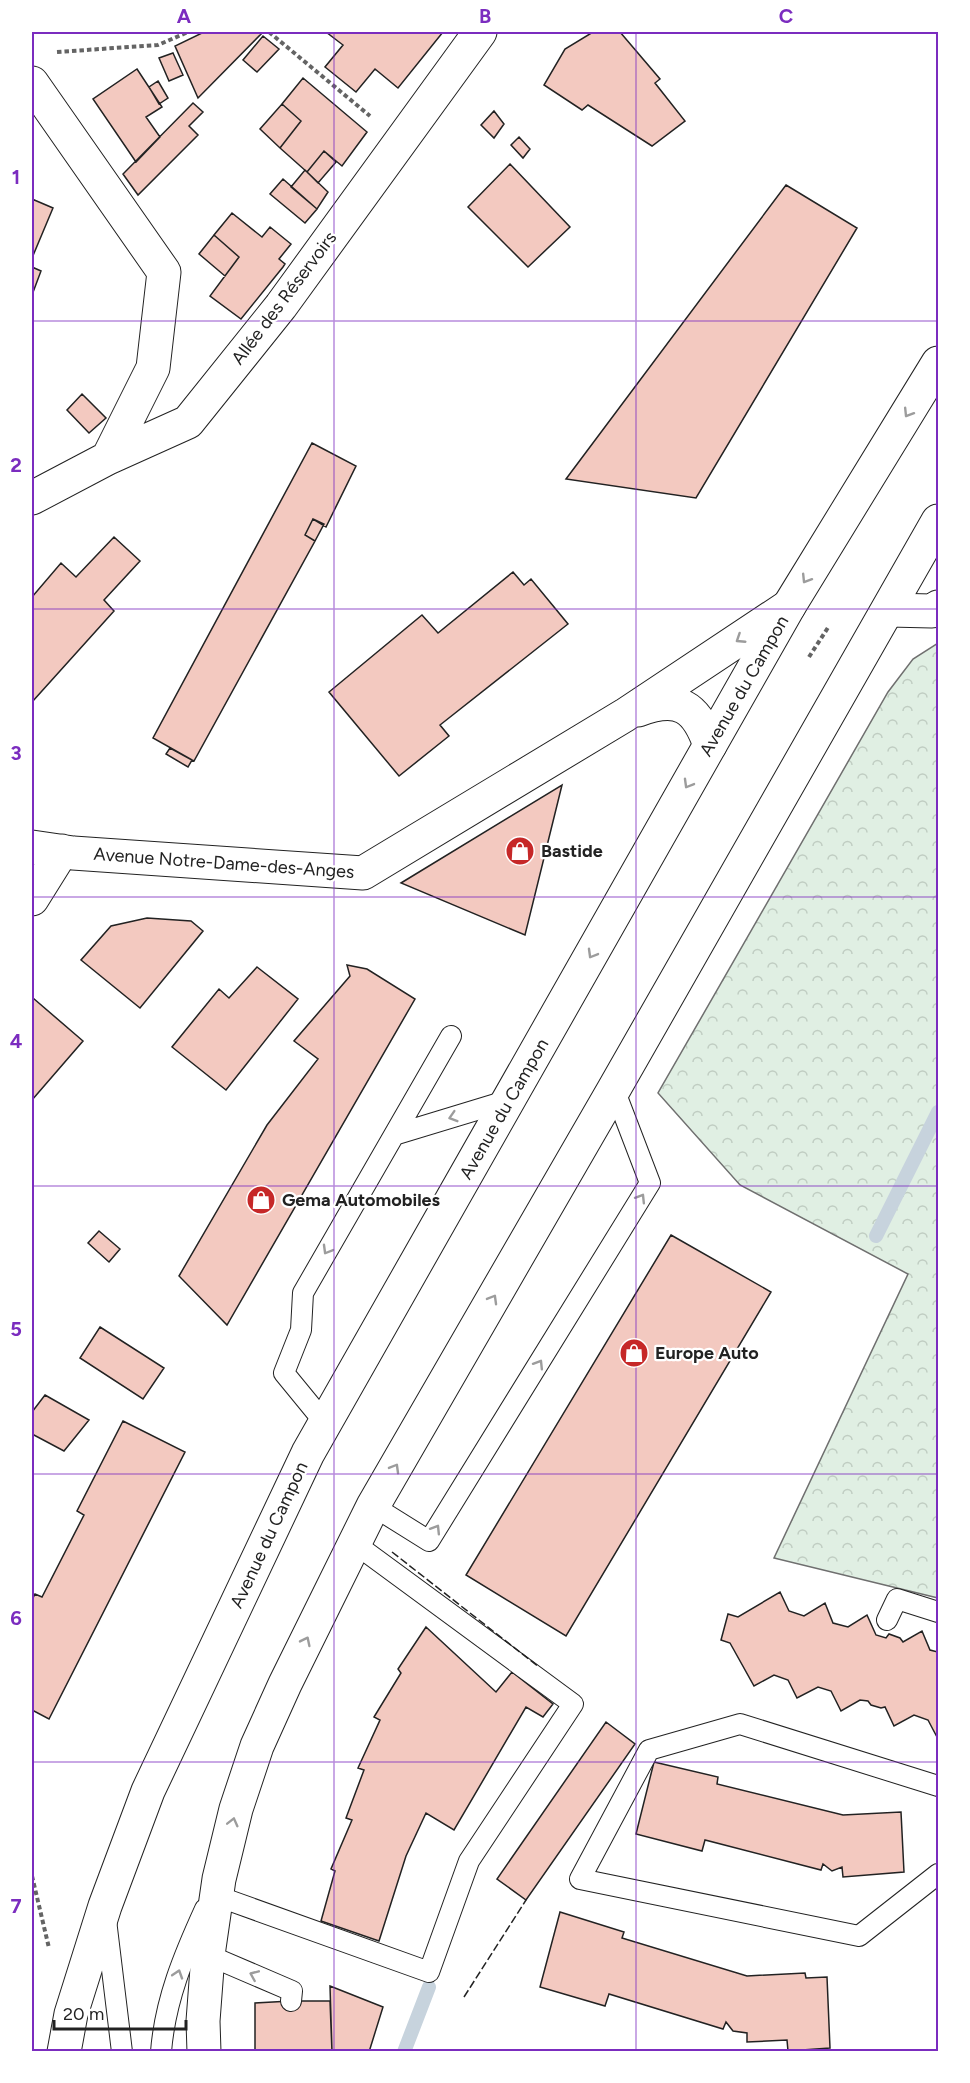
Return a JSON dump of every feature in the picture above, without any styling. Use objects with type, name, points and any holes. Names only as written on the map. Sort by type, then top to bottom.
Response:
[{"type":"main road","name":"Allée des Réservoirs","points":[[32,498],[108,458],[188,422],[281,306],[480,32]]},
{"type":"main road","points":[[32,83],[164,272],[153,368],[108,458]]},
{"type":"main road","name":"Avenue du Campon","points":[[64,2052],[71,2014],[105,1906],[148,1791],[308,1453],[789,606],[939,363]]},
{"type":"main road","points":[[204,2052],[203,2021],[208,1955],[218,1888],[236,1809],[257,1746],[285,1684],[373,1506],[615,1089],[939,521]]},
{"type":"main road","name":"Avenue Notre-Dame-des-Anges","points":[[47,849],[363,873],[626,715],[789,606]]},
{"type":"main road","points":[[889,610],[932,611],[939,608]]},
{"type":"main road","name":"Avenue Notre-Dame-des-Anges","points":[[626,715],[653,704],[668,702],[682,706],[703,725],[710,745]]},
{"type":"main road","points":[[32,899],[47,849]]},
{"type":"lane","points":[[325,1423],[284,1373],[301,1330],[303,1293],[451,1036]]},
{"type":"lane","points":[[373,1506],[429,1541],[650,1183],[615,1089]]},
{"type":"lane","points":[[394,1135],[509,1100]]},
{"type":"lane","points":[[161,2052],[170,1996],[183,1956],[218,1888],[429,1972],[469,1861],[573,1704],[354,1543]]},
{"type":"lane","points":[[887,1620],[897,1599],[939,1612]]},
{"type":"lane","points":[[939,1786],[740,1724],[649,1750],[580,1879],[859,1936],[939,1874]]},
{"type":"lane","points":[[105,1906],[122,2052]]},
{"type":"lane","points":[[208,1955],[292,1991],[291,2001]]},
{"type":"path","points":[[55,52],[158,45],[188,32]]},
{"type":"path","points":[[270,32],[400,141]]},
{"type":"path","points":[[32,1876],[50,1952]]},
{"type":"green space","points":[[938,643],[938,1598],[774,1558],[908,1274],[740,1185],[658,1093],[888,692],[913,659]]},
{"type":"building","points":[[204,32],[258,32],[261,34],[198,98],[175,46]]},
{"type":"building","points":[[326,32],[443,32],[398,88],[375,69],[356,92],[325,67],[343,45]]},
{"type":"building","points":[[593,32],[620,32],[660,79],[655,83],[685,121],[652,146],[588,105],[582,110],[544,85],[565,49]]},
{"type":"building","points":[[263,36],[279,49],[257,72],[243,60]]},
{"type":"building","points":[[173,53],[183,75],[169,81],[159,58]]},
{"type":"building","points":[[137,69],[162,107],[146,117],[160,137],[136,162],[93,99]]},
{"type":"building","points":[[303,78],[367,132],[342,166],[324,151],[307,172],[280,148],[301,121],[282,104]]},
{"type":"building","points":[[158,81],[168,98],[159,104],[149,87]]},
{"type":"building","points":[[193,103],[203,112],[189,126],[198,135],[138,195],[123,174]]},
{"type":"building","points":[[282,104],[301,121],[280,148],[260,129]]},
{"type":"building","points":[[494,111],[504,124],[494,138],[481,125]]},
{"type":"building","points":[[519,137],[530,149],[523,158],[511,145]]},
{"type":"building","points":[[324,151],[336,162],[318,183],[307,172]]},
{"type":"building","points":[[510,164],[570,227],[528,267],[468,207]]},
{"type":"building","points":[[305,170],[328,192],[317,209],[291,187]]},
{"type":"building","points":[[283,179],[317,209],[305,223],[270,194]]},
{"type":"building","points":[[786,185],[857,228],[696,498],[566,479]]},
{"type":"building","points":[[32,199],[53,208],[32,258]]},
{"type":"building","points":[[232,213],[262,237],[270,227],[291,244],[279,259],[285,264],[241,319],[210,296],[239,257],[214,235]]},
{"type":"building","points":[[214,235],[239,257],[225,276],[199,254]]},
{"type":"building","points":[[32,267],[41,271],[32,295]]},
{"type":"building","points":[[82,394],[106,418],[89,433],[67,410]]},
{"type":"building","points":[[312,443],[356,466],[326,527],[313,519],[305,535],[315,541],[194,761],[153,738]]},
{"type":"building","points":[[313,519],[324,524],[315,541],[305,535]]},
{"type":"building","points":[[114,537],[140,561],[104,600],[114,611],[32,702],[32,597],[61,563],[76,577]]},
{"type":"building","points":[[513,572],[524,585],[531,579],[568,624],[440,725],[449,736],[399,776],[329,692],[422,615],[438,633]]},
{"type":"building","points":[[170,748],[192,760],[188,767],[166,754]]},
{"type":"building","points":[[562,785],[525,935],[401,883]]},
{"type":"building","points":[[147,918],[191,921],[203,931],[140,1008],[81,960],[111,926]]},
{"type":"building","name":"Gema Automobiles","points":[[347,965],[367,969],[415,999],[227,1325],[179,1276],[267,1125],[318,1059],[294,1041],[350,976]]},
{"type":"building","points":[[257,967],[298,999],[226,1090],[172,1047],[219,989],[229,998]]},
{"type":"building","points":[[33,998],[83,1041],[32,1100],[32,1000]]},
{"type":"building","points":[[99,1231],[120,1249],[109,1262],[88,1243]]},
{"type":"building","points":[[671,1235],[771,1292],[566,1636],[466,1575]]},
{"type":"building","points":[[100,1327],[164,1368],[143,1399],[80,1358]]},
{"type":"building","points":[[45,1395],[89,1420],[64,1451],[32,1434],[32,1412]]},
{"type":"building","points":[[123,1421],[185,1452],[49,1719],[32,1710],[32,1600],[35,1594],[42,1597],[84,1515],[77,1511]]},
{"type":"building","points":[[780,1592],[789,1611],[804,1616],[825,1603],[833,1623],[848,1627],[867,1615],[876,1635],[886,1638],[889,1634],[900,1638],[903,1642],[922,1631],[930,1650],[938,1652],[938,1739],[928,1720],[914,1715],[894,1726],[885,1707],[871,1705],[868,1701],[860,1700],[841,1711],[831,1691],[818,1687],[797,1698],[788,1680],[774,1675],[754,1686],[730,1643],[721,1640],[728,1614],[738,1617]]},
{"type":"building","points":[[426,1627],[496,1692],[512,1672],[553,1704],[543,1717],[526,1707],[454,1830],[426,1813],[406,1856],[379,1941],[321,1921],[335,1871],[331,1869],[352,1820],[346,1818],[364,1770],[358,1768],[380,1720],[374,1717],[401,1673],[398,1669]]},
{"type":"building","points":[[606,1722],[635,1744],[526,1900],[497,1879]]},
{"type":"building","points":[[654,1762],[718,1777],[717,1784],[843,1815],[901,1812],[904,1872],[843,1877],[842,1867],[832,1871],[823,1864],[821,1870],[705,1840],[702,1851],[636,1834]]},
{"type":"building","points":[[560,1912],[624,1932],[622,1938],[747,1976],[805,1973],[806,1978],[827,1977],[830,2048],[788,2051],[787,2040],[747,2042],[747,2033],[733,2031],[726,2022],[723,2029],[609,1994],[605,2006],[540,1987]]},
{"type":"building","points":[[330,1986],[383,2007],[369,2052],[332,2052]]},
{"type":"building","points":[[330,2001],[332,2052],[255,2052],[255,2003]]},
{"type":"waterway","points":[[876,1236],[938,1112]]},
{"type":"waterway","points":[[404,2052],[429,1987]]},
{"type":"fence","points":[[392,1552],[539,1667]]},
{"type":"fence","points":[[464,1997],[526,1900]]},
{"type":"place","name":"Bastide","points":[[520,851]]},
{"type":"place","name":"Gema Automobiles","points":[[261,1200]]},
{"type":"place","name":"Europe Auto","points":[[634,1353]]}]
